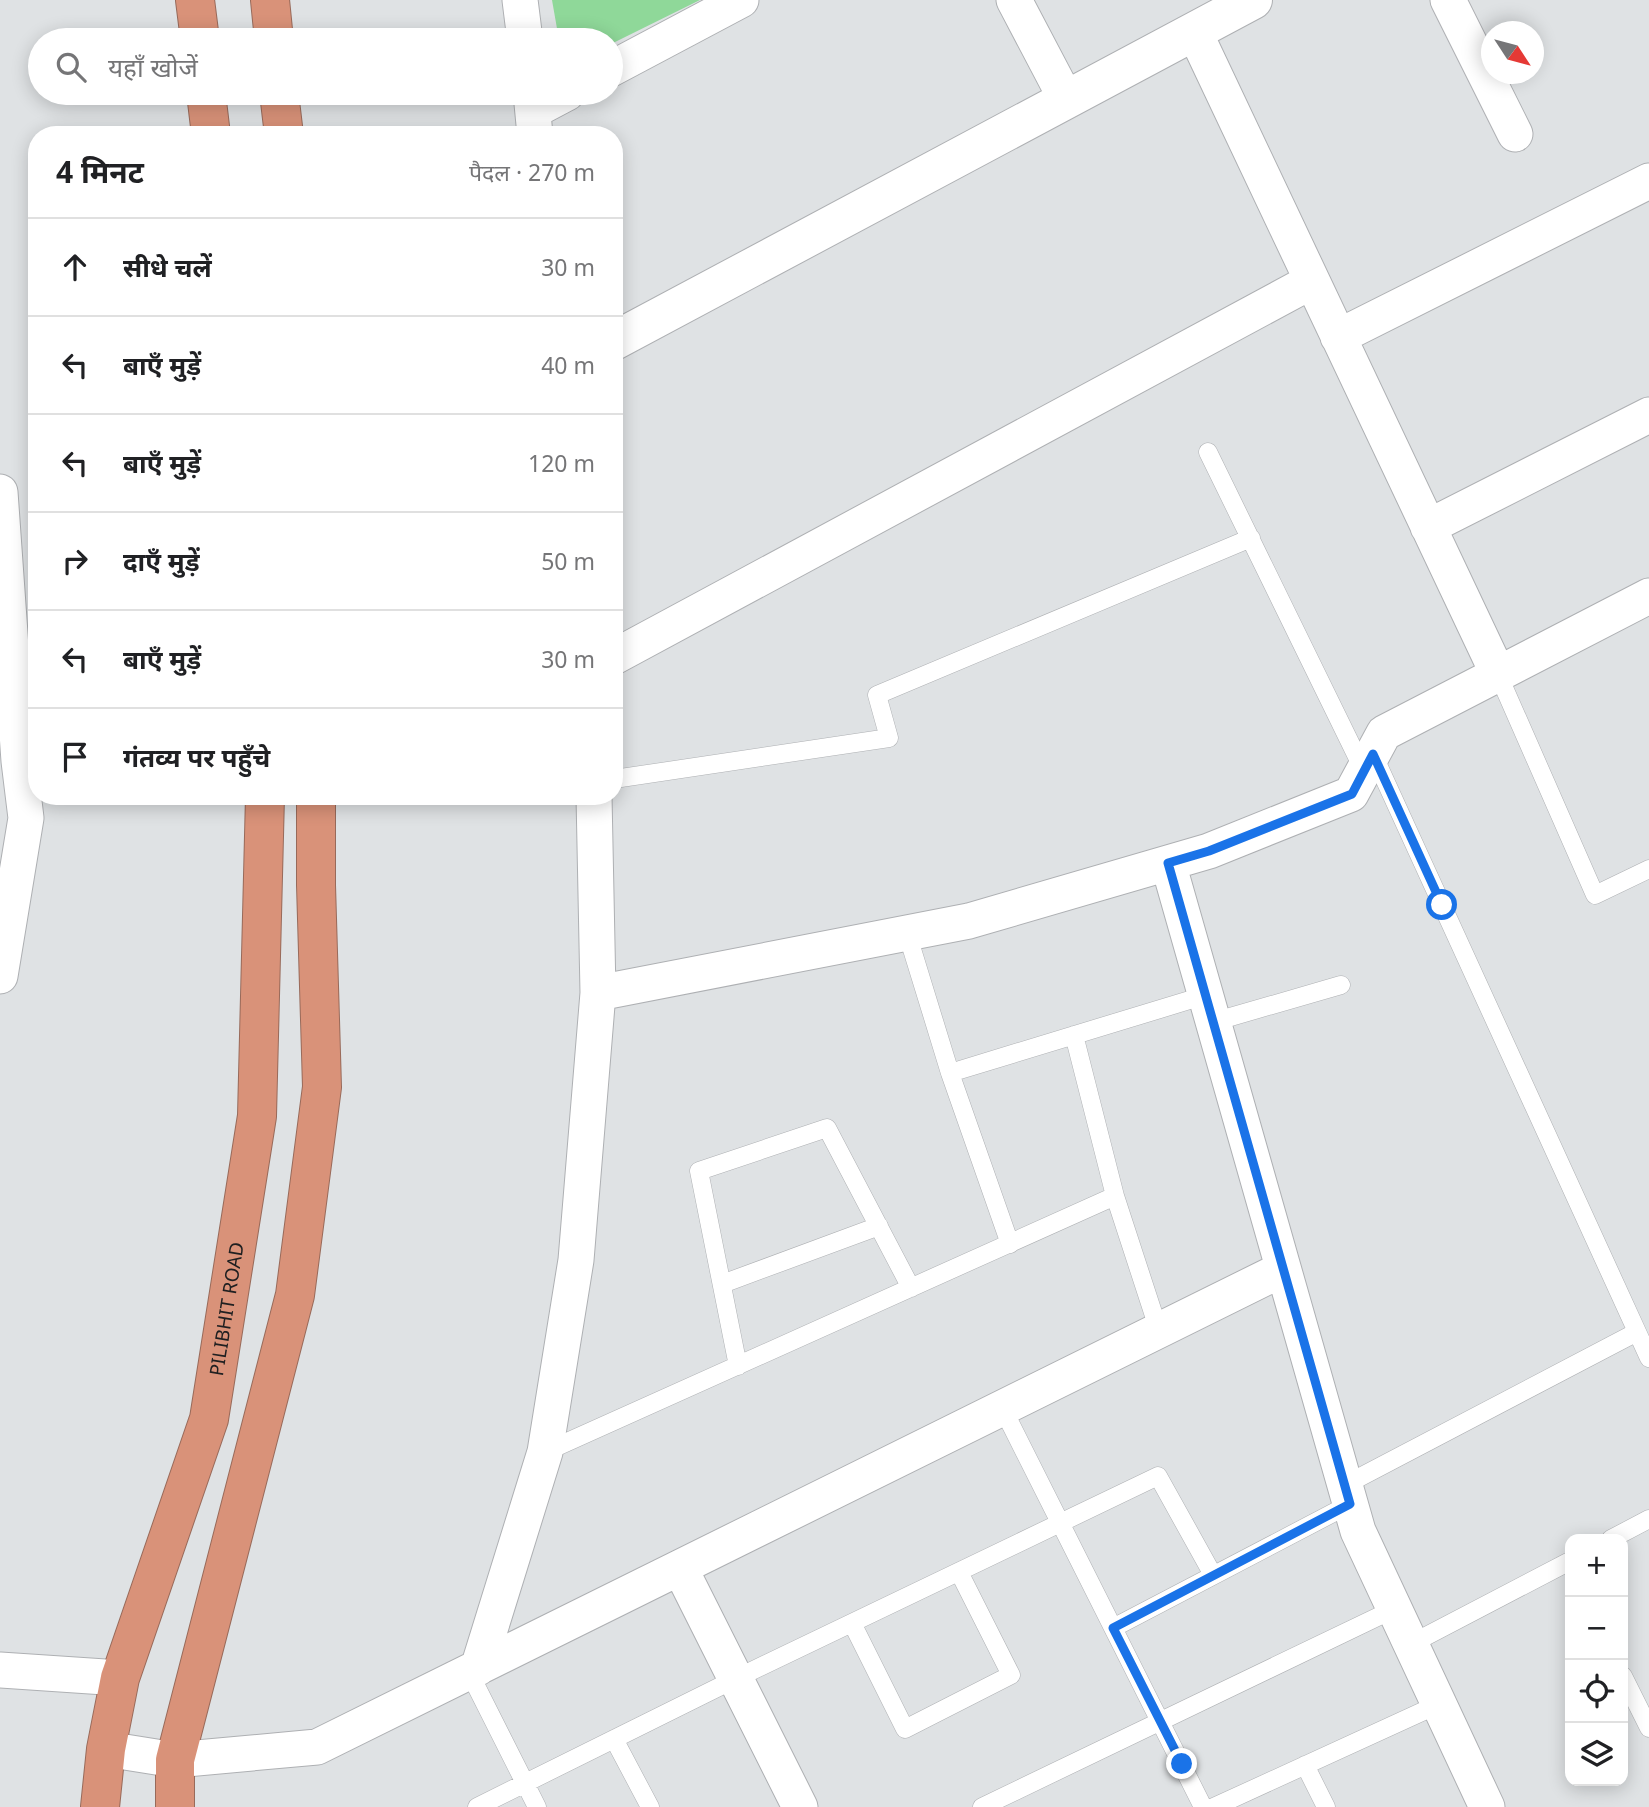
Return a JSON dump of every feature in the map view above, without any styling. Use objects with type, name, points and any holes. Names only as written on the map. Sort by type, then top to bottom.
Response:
[{"type":"highway","points":[[195,0],[198,28]]},
{"type":"highway","points":[[270,0],[273,28]]},
{"type":"highway","points":[[207,105],[210,126]]},
{"type":"highway","points":[[280,105],[283,126]]},
{"type":"highway","name":"PILIBHIT ROAD","points":[[100,1807],[106,1749],[120,1678],[209,1419],[257,1116],[265,805]]},
{"type":"highway","points":[[175,1807],[176,1760],[295,1294],[322,1087],[316,805]]},
{"type":"street","points":[[520,0],[524,28]]},
{"type":"street","points":[[623,63],[741,0]]},
{"type":"street","points":[[1014,0],[1066,99]]},
{"type":"street","points":[[623,336],[1253,0]]},
{"type":"street","points":[[1448,0],[1514,134]]},
{"type":"street","points":[[1194,32],[1498,674]]},
{"type":"street","points":[[1338,337],[1649,181]]},
{"type":"street","points":[[623,652],[1312,281]]},
{"type":"street","points":[[1428,527],[1649,415]]},
{"type":"street","points":[[0,492],[19,761],[26,818],[0,976]]},
{"type":"street","points":[[598,993],[969,921],[1209,851],[1352,794],[1384,733],[1649,596]]},
{"type":"street","points":[[474,1670],[545,1452],[576,1260],[598,993],[594,805]]},
{"type":"street","points":[[1168,863],[1358,1531],[1487,1807]]},
{"type":"street","points":[[106,1749],[176,1760],[317,1747],[1283,1269]]},
{"type":"street","points":[[680,1569],[800,1807]]},
{"type":"street","points":[[0,1670],[120,1678]]},
{"type":"lane","points":[[1208,452],[1368,762],[1649,1358]]},
{"type":"lane","points":[[623,778],[889,738],[877,695],[1251,538]]},
{"type":"lane","points":[[1498,674],[1595,895],[1649,869]]},
{"type":"lane","points":[[907,933],[950,1073],[1010,1244]]},
{"type":"lane","points":[[950,1073],[1074,1035],[1341,985]]},
{"type":"lane","points":[[1074,1035],[1115,1196],[1159,1331]]},
{"type":"lane","points":[[738,1366],[699,1171],[827,1128],[911,1288]]},
{"type":"lane","points":[[545,1452],[1115,1196]]},
{"type":"lane","points":[[722,1284],[879,1226]]},
{"type":"lane","points":[[1113,1628],[1213,1575],[1347,1494],[1637,1332]]},
{"type":"lane","points":[[1003,1409],[1203,1807]]},
{"type":"lane","points":[[477,1807],[735,1679],[1158,1476],[1213,1575]]},
{"type":"lane","points":[[1620,1534],[1649,1519]]},
{"type":"lane","points":[[1411,1644],[1565,1567]]},
{"type":"lane","points":[[852,1623],[905,1729],[1011,1675],[959,1572]]},
{"type":"lane","points":[[982,1807],[1394,1609]]},
{"type":"lane","points":[[474,1670],[537,1807]]},
{"type":"lane","points":[[1628,1686],[1649,1728]]},
{"type":"lane","points":[[1214,1807],[1439,1704]]},
{"type":"lane","points":[[614,1739],[650,1807]]},
{"type":"lane","points":[[1305,1765],[1326,1807]]},
{"type":"green space","points":[[552,0],[700,0],[623,38],[623,28],[557,28]]},
{"type":"route","points":[[1182,1764],[1113,1628],[1350,1504],[1168,863],[1209,851],[1352,794],[1373,754],[1442,905]]}]
